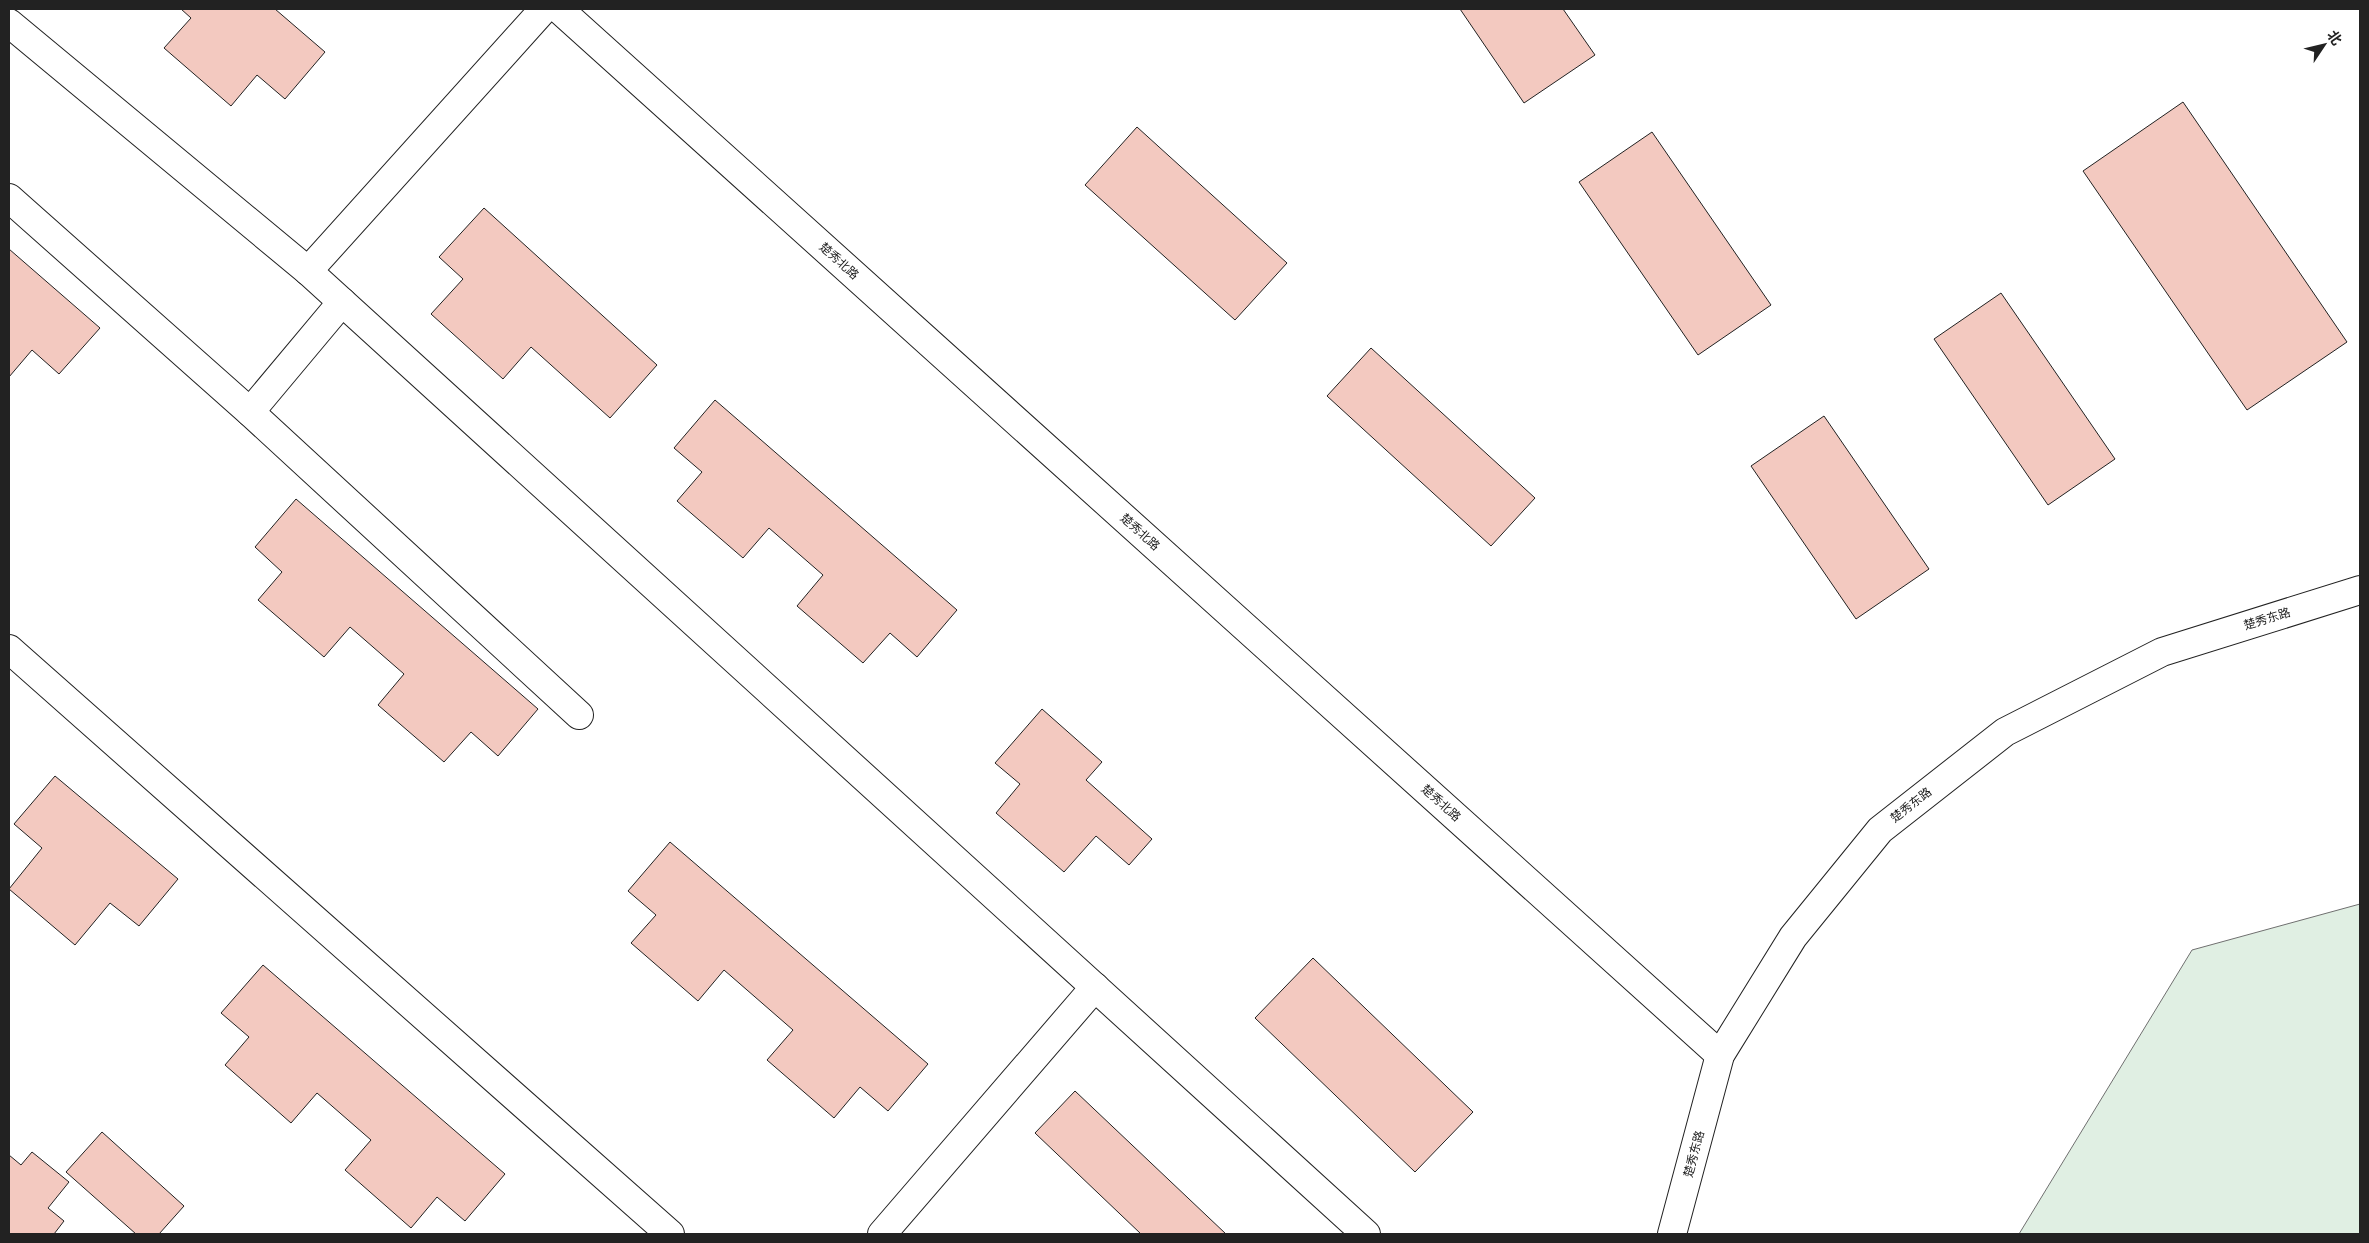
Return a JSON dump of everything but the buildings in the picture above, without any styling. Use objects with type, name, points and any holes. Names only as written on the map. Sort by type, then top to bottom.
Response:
[{"type":"street","points":[[308,271],[544,9]]},
{"type":"street","name":"楚秀北路","points":[[559,9],[1720,1055]]},
{"type":"street","points":[[9,23],[308,271],[1366,1234]]},
{"type":"street","points":[[9,198],[250,412],[579,715]]},
{"type":"street","points":[[250,412],[342,302]]},
{"type":"street","name":"楚秀东路","points":[[1672,1234],[1720,1055],[1793,937],[1880,830],[2005,732],[2162,652],[2360,590]]},
{"type":"street","points":[[9,649],[670,1234]]},
{"type":"street","points":[[882,1234],[1095,988]]},
{"type":"green space","points":[[2360,904],[2360,1234],[2019,1234],[2192,950]]}]
